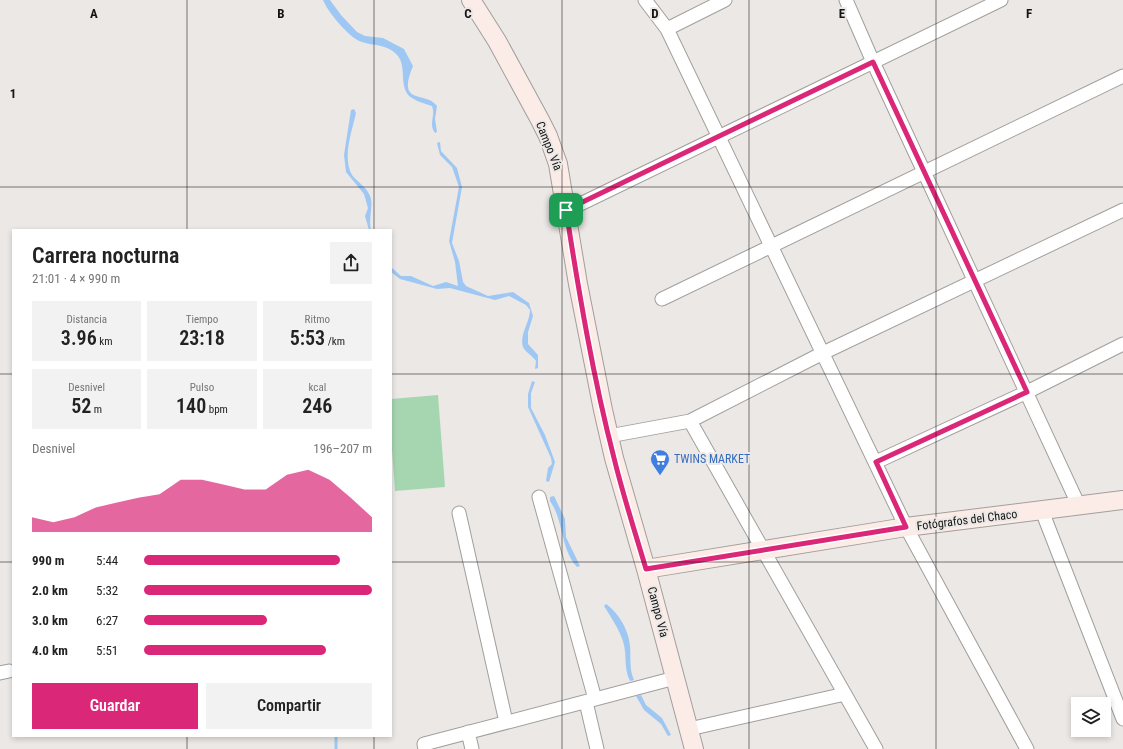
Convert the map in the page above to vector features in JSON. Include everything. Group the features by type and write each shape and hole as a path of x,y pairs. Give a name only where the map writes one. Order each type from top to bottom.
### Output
{"street":[{"name":"Campo Vía","path":"471,0 497,41 548,136 558,164 578,284 608,436 646,569 694,749"},
{"path":"645,0 667,29 906,527 1027,749"},
{"path":"667,29 725,0"},
{"path":"846,0 873,62 1079,506"},
{"path":"566,210 1001,0"},
{"path":"662,299 1123,76"},
{"path":"608,436 690,422 823,354 1123,210"},
{"path":"876,462 1027,392 1123,344"},
{"path":"690,422 876,749"},
{"path":"539,497 590,701 597,749"},
{"name":"Fotógrafos del Chaco","path":"646,569 762,549 906,527 1042,512 1123,500"},
{"path":"1042,512 1123,719"},
{"path":"459,514 506,722"},
{"path":"425,749 424,744 675,678"},
{"path":"689,729 845,694"},
{"path":"468,732 472,749"}],"green space":[{"path":"438,395 445,487 395,491 392,450 392,399"}],"water":[{"path":"323,0 330,0 341,15 357,32 365,36 383,38 404,49 413,66 408,87 410,92 414,95 432,101 437,106 435,119 437,132 435,133 432,126 432,106 417,101 407,94 403,82 403,69 399,57 390,49 383,46 362,42 351,36 334,17"},
{"path":"354,109 356,113 350,136 348,152 349,168 352,175 366,189 370,196 371,229 369,229 365,216 368,208 364,194 346,172 344,155 351,110"},
{"path":"440,142 441,151 457,168 462,187 452,243 459,261 463,282 466,286 488,296 513,292 529,303 533,316 528,332 528,344 538,355 538,368 535,369 536,361 525,351 522,342 523,333 530,315 530,310 526,305 509,296 495,300 450,288 437,289 400,279 392,273 392,268 401,276 411,276 433,286 446,282 458,286 455,262 449,241 459,187 452,167 440,155 437,143"},
{"path":"532,381 535,382 531,393 531,408 545,435 555,462 549,482 546,481 548,468 552,464 551,458 528,407 528,394"},
{"path":"554,496 565,519 566,537 580,566 577,567 572,560 565,543 558,517 550,501 550,497"},
{"path":"606,604 619,617 628,634 632,676 634,680 630,681 628,677 624,645 617,628 604,606"},
{"path":"641,695 646,705 662,718 671,735 668,736 661,724 644,710 636,696"}],"waterway":[{"path":"336,737 336,749"}],"place":[{"name":"TWINS MARKET","path":"660,476"}],"route":[{"path":"873,62 1027,392 876,462 906,527 762,549 646,569 627,505 602,410 578,284 566,210 873,62"}]}
